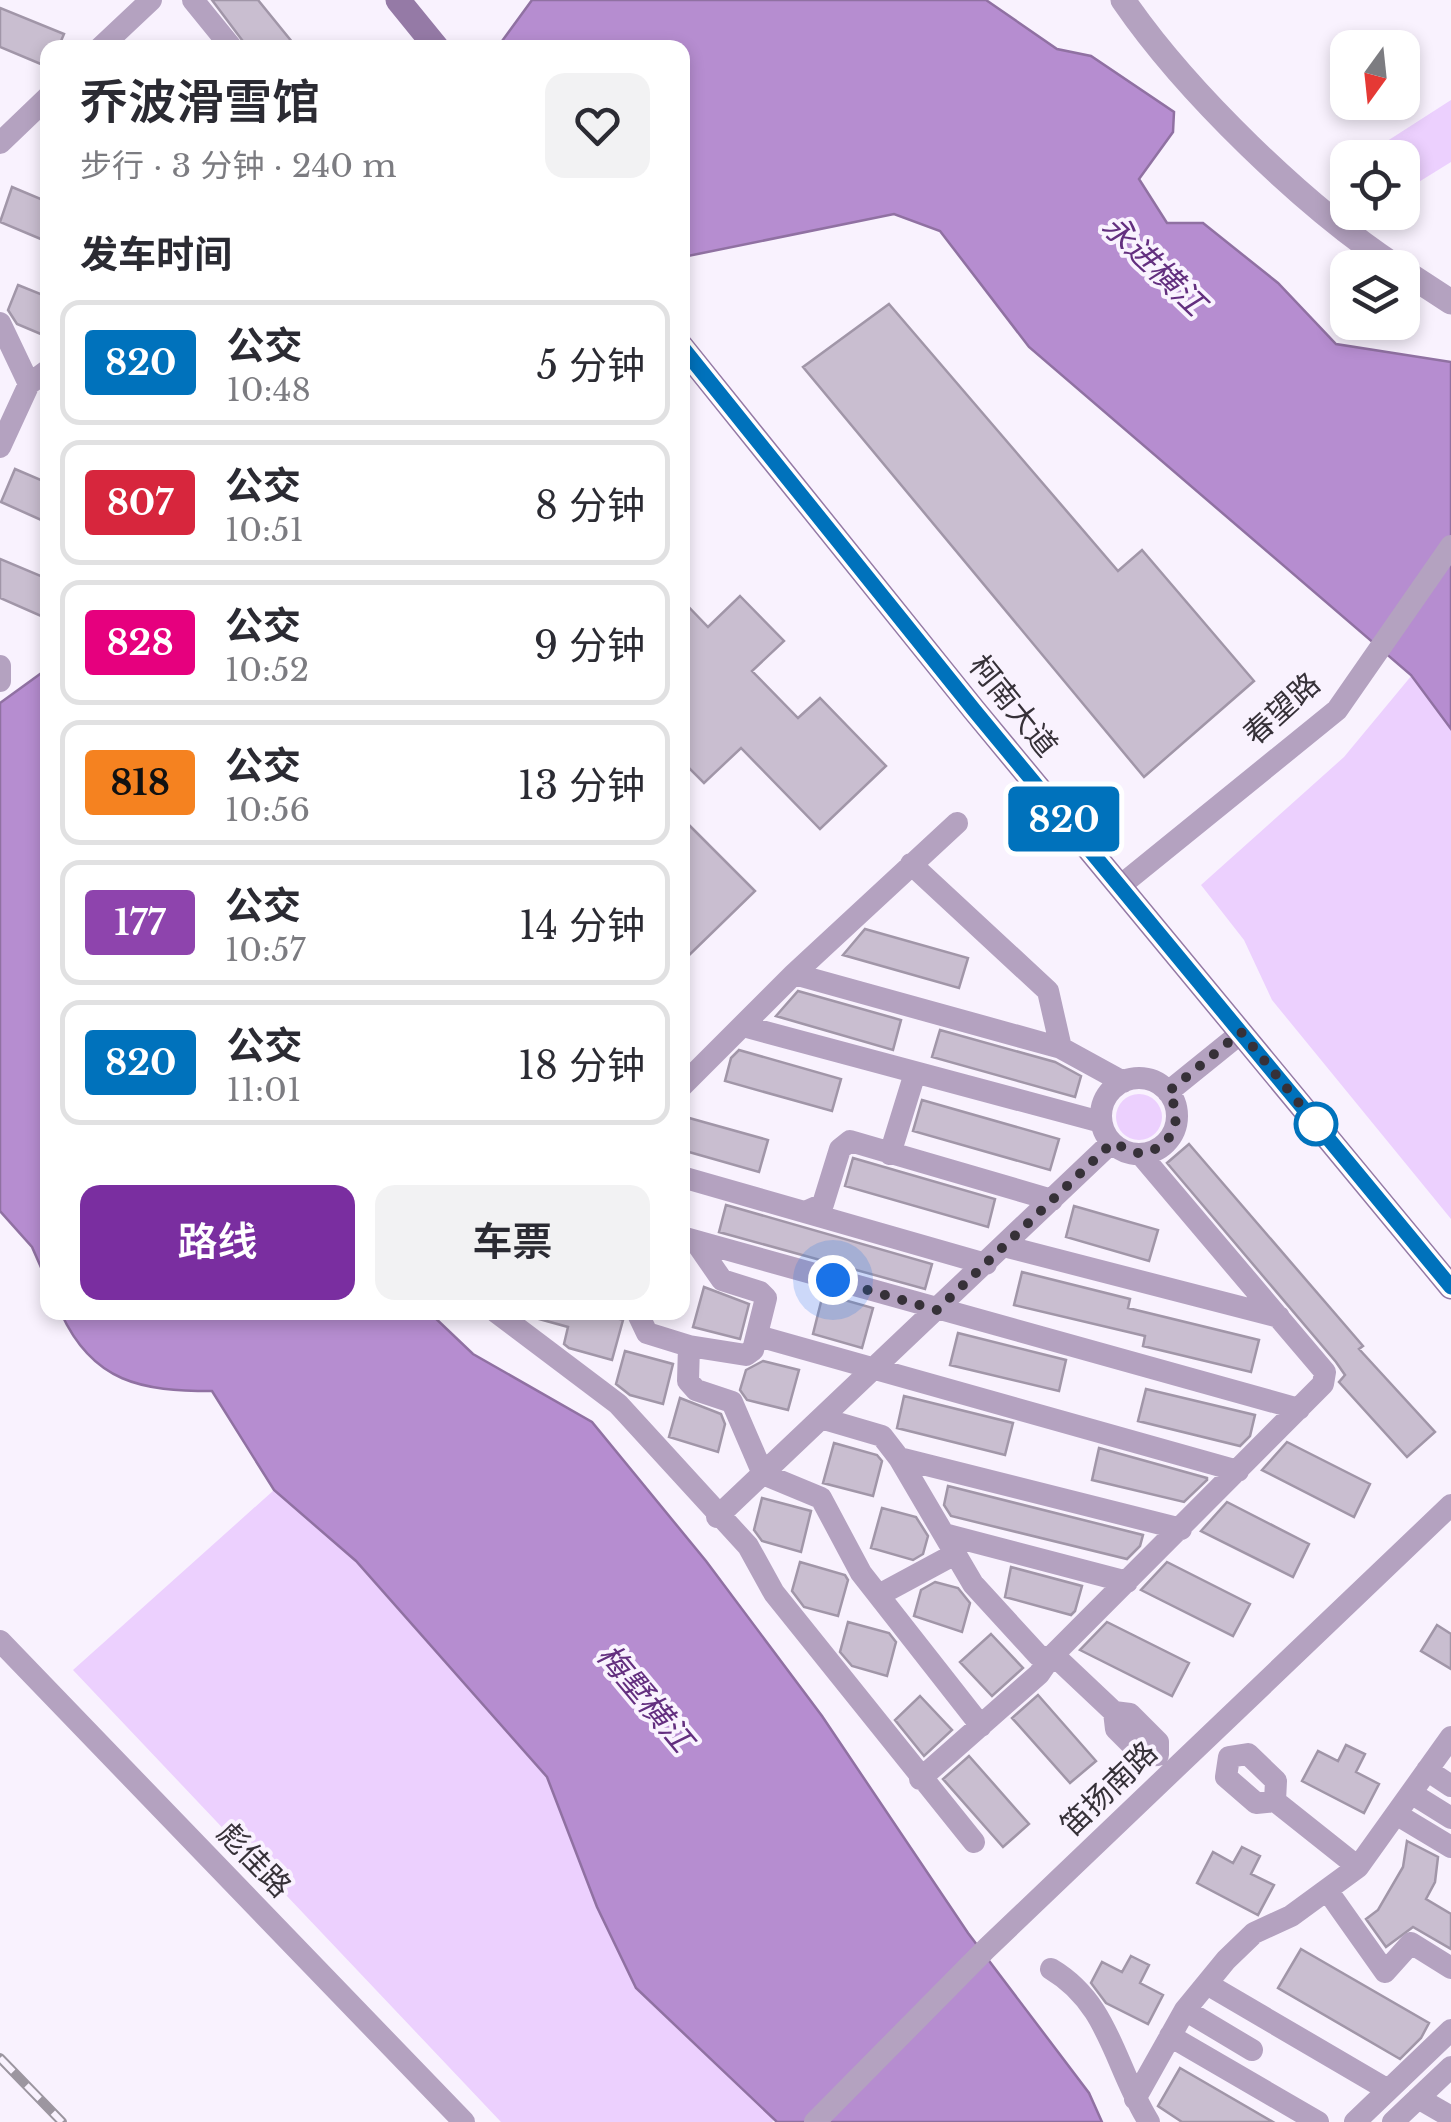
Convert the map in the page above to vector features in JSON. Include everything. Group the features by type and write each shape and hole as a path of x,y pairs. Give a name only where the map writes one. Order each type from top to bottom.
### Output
{"main road":[{"path":"398,0 430,40"},
{"name":"柯南大道","path":"690,356 1451,1287"}],"street":[{"path":"108,40 151,0"},
{"path":"194,0 226,40"},
{"path":"1123,0 1209,103 1288,178 1377,250"},
{"path":"0,143 40,104"},
{"path":"1420,282 1451,302"},
{"path":"0,323 38,377 0,447"},
{"name":"春望路","path":"1120,886 1337,710 1451,546"},
{"path":"0,666 0,682"},
{"path":"690,1078 794,974 957,823"},
{"path":"912,864 1048,991 1061,1048"},
{"path":"794,974 1061,1048 1123,1082"},
{"path":"742,1026 1101,1122"},
{"path":"1168,1092 1241,1032"},
{"path":"890,1154 915,1073"},
{"path":"920,1779 1039,1674 1050,1658 1323,1384 1326,1372 1141,1154 1112,1143 1101,1122 1105,1098 1123,1082 1147,1079 1168,1092 1174,1102 1176,1126 1164,1146 1141,1154"},
{"path":"805,1212 823,1204 840,1149 850,1142 1052,1200"},
{"path":"717,1517 1112,1143"},
{"path":"690,1180 986,1264"},
{"path":"690,1239 1299,1409"},
{"path":"641,1320 647,1333 689,1346 746,1356 758,1336 766,1298 760,1292 722,1280 690,1240"},
{"path":"1004,1246 1279,1317"},
{"path":"507,1320 618,1404 717,1517 748,1546 774,1593 974,1842"},
{"path":"758,1336 1238,1471"},
{"path":"689,1346 688,1381 696,1390 732,1402 763,1474 821,1498 861,1573 981,1726"},
{"path":"824,1418 882,1436 973,1584 1038,1654 1062,1662 1114,1712 1130,1714 1158,1742 1166,1762"},
{"path":"899,1458 1181,1529"},
{"name":"笛扬南路","path":"815,2122 1166,1762 1208,1736 1451,1505"},
{"path":"879,1595 949,1544 1127,1582"},
{"name":"彪佳路","path":"0,1640 464,2122"},
{"path":"1208,1736 1229,1758 1226,1778 1256,1803 1275,1801 1358,1867"},
{"path":"1134,2099 1186,2010 1206,1984 1254,1933 1292,1916 1358,1867 1451,1737"},
{"path":"1427,1770 1451,1786"},
{"path":"1411,1793 1451,1818"},
{"path":"1396,1814 1451,1847"},
{"path":"1327,1890 1385,1972 1411,1944 1451,1968"},
{"path":"1051,1968 1076,1983 1096,2007 1134,2099 1149,2122"},
{"path":"1206,1984 1388,2090"},
{"path":"1186,2010 1252,2050"},
{"path":"1355,2122 1451,2030"},
{"path":"1170,2036 1318,2122"},
{"path":"1394,2122 1451,2067"},
{"path":"1418,2098 1442,2116"}],"shaded area":[{"path":"1451,100 1451,162 1420,181 1420,140 1389,140"},
{"path":"1412,675 1451,729 1451,1219 1272,1000 1244,940 1201,885 1344,757"},
{"path":"1139,1094 1155,1101 1162,1117 1155,1133 1139,1140 1123,1133 1116,1117 1123,1101"},
{"path":"274,1490 356,1561 547,1777 597,1907 636,1988 775,2119 772,2122 501,2122 73,1670"}],"water":[{"name":"永进横江","path":"532,0 986,0 1057,49 1091,56 1174,112 1173,132 1139,179 1167,223 1203,223 1278,283 1336,344 1451,362 1451,729 1411,675 1029,347 940,231 894,214 690,256 690,40 503,40"},
{"path":"40,674 40,1265 32,1247 0,1211 0,703"},
{"name":"梅墅横江","path":"65,1320 437,1320 473,1354 592,1422 706,1561 822,1716 968,1933 1089,2093 1102,2122 777,2122 636,1988 597,1907 547,1777 356,1561 274,1490 212,1391 163,1389 122,1378 88,1355"}],"building":[{"path":"212,0 258,0 290,40 242,40"},
{"path":"0,8 64,34 61,40 40,40 40,64 0,47"},
{"path":"12,187 40,199 40,239 0,222"},
{"path":"18,285 40,294 40,334 17,324 8,310"},
{"path":"889,304 1118,571 1142,550 1254,681 1144,777 803,367"},
{"path":"15,469 40,480 40,519 1,502"},
{"path":"0,559 40,576 40,616 0,598"},
{"path":"740,596 784,641 752,671 798,718 820,698 886,766 820,829 741,748 704,783 690,769 690,608 708,627"},
{"path":"690,826 755,891 690,954"},
{"path":"865,929 968,958 959,988 843,955"},
{"path":"798,991 901,1020 893,1050 776,1016"},
{"path":"940,1030 1055,1062 1081,1076 1075,1097 932,1057"},
{"path":"739,1050 841,1079 832,1111 725,1081 731,1058"},
{"path":"922,1100 1059,1139 1050,1170 913,1131"},
{"path":"690,1118 768,1140 759,1172 690,1152"},
{"path":"1189,1144 1363,1346 1359,1349 1435,1432 1407,1457 1339,1382 1345,1375 1336,1362 1167,1163"},
{"path":"853,1158 995,1199 988,1227 845,1186"},
{"path":"726,1205 932,1264 925,1289 719,1232"},
{"path":"1074,1206 1158,1230 1149,1261 1066,1237"},
{"path":"1022,1272 1130,1299 1128,1308 1259,1340 1251,1372 1143,1346 1145,1336 1014,1305"},
{"path":"704,1287 749,1304 740,1339 693,1327"},
{"path":"823,1294 873,1308 862,1348 813,1334"},
{"path":"543,1320 623,1320 612,1360 569,1348 564,1344 568,1327"},
{"path":"958,1333 1066,1360 1059,1391 950,1365"},
{"path":"625,1351 673,1364 663,1404 630,1395 616,1384"},
{"path":"763,1361 799,1370 788,1410 747,1400 740,1390 746,1370"},
{"path":"1146,1389 1255,1415 1250,1436 1240,1446 1138,1421"},
{"path":"904,1396 1013,1423 1005,1455 897,1428"},
{"path":"680,1398 721,1414 725,1424 718,1452 669,1437"},
{"path":"1287,1442 1370,1484 1354,1517 1262,1470"},
{"path":"834,1443 877,1455 882,1461 873,1496 823,1483"},
{"path":"1099,1448 1207,1480 1184,1502 1092,1480"},
{"path":"948,1486 1143,1535 1140,1546 1127,1559 951,1516 944,1505"},
{"path":"762,1498 811,1511 801,1552 762,1541 754,1530"},
{"path":"1227,1502 1309,1544 1293,1577 1201,1531"},
{"path":"882,1508 916,1517 928,1536 923,1554 913,1560 871,1548"},
{"path":"800,1562 845,1575 848,1580 838,1616 804,1607 792,1591"},
{"path":"1167,1562 1250,1604 1233,1636 1141,1590"},
{"path":"1011,1567 1082,1586 1075,1611 1071,1615 1005,1597"},
{"path":"935,1582 958,1588 970,1603 962,1632 914,1616 921,1590"},
{"path":"848,1622 889,1633 896,1642 887,1676 852,1666 840,1652"},
{"path":"1107,1622 1189,1663 1172,1696 1080,1650"},
{"path":"1437,1625 1451,1634 1451,1669 1421,1651"},
{"path":"991,1634 1023,1668 992,1696 960,1662"},
{"path":"1038,1695 1096,1761 1070,1783 1012,1718"},
{"path":"920,1696 952,1730 924,1756 895,1720"},
{"path":"1346,1745 1365,1754 1356,1772 1379,1784 1364,1813 1302,1781 1318,1751 1338,1761"},
{"path":"969,1756 1029,1824 1003,1847 943,1779"},
{"path":"1407,1841 1438,1857 1435,1882 1426,1899 1451,1914 1451,1949 1413,1927 1386,1947 1366,1919 1378,1910 1403,1867"},
{"path":"1242,1847 1260,1856 1251,1874 1274,1885 1258,1915 1197,1883 1213,1852 1233,1863"},
{"path":"1301,1949 1429,2023 1421,2038 1400,2059 1278,1988"},
{"path":"1131,1956 1149,1965 1140,1983 1163,1995 1148,2024 1106,2003 1091,1983 1102,1962 1122,1972"},
{"path":"1180,2068 1273,2122 1182,2122 1158,2106"}],"railway":[{"path":"0,2058 62,2122"}],"bus line":[{"name":"820","path":"690,357 974,710 1451,1287"}],"route":[{"path":"833,1280 937,1310 1112,1143 1130,1154 1153,1152 1164,1146 1176,1126 1177,1114 1168,1092 1241,1032 1316,1124"}]}
